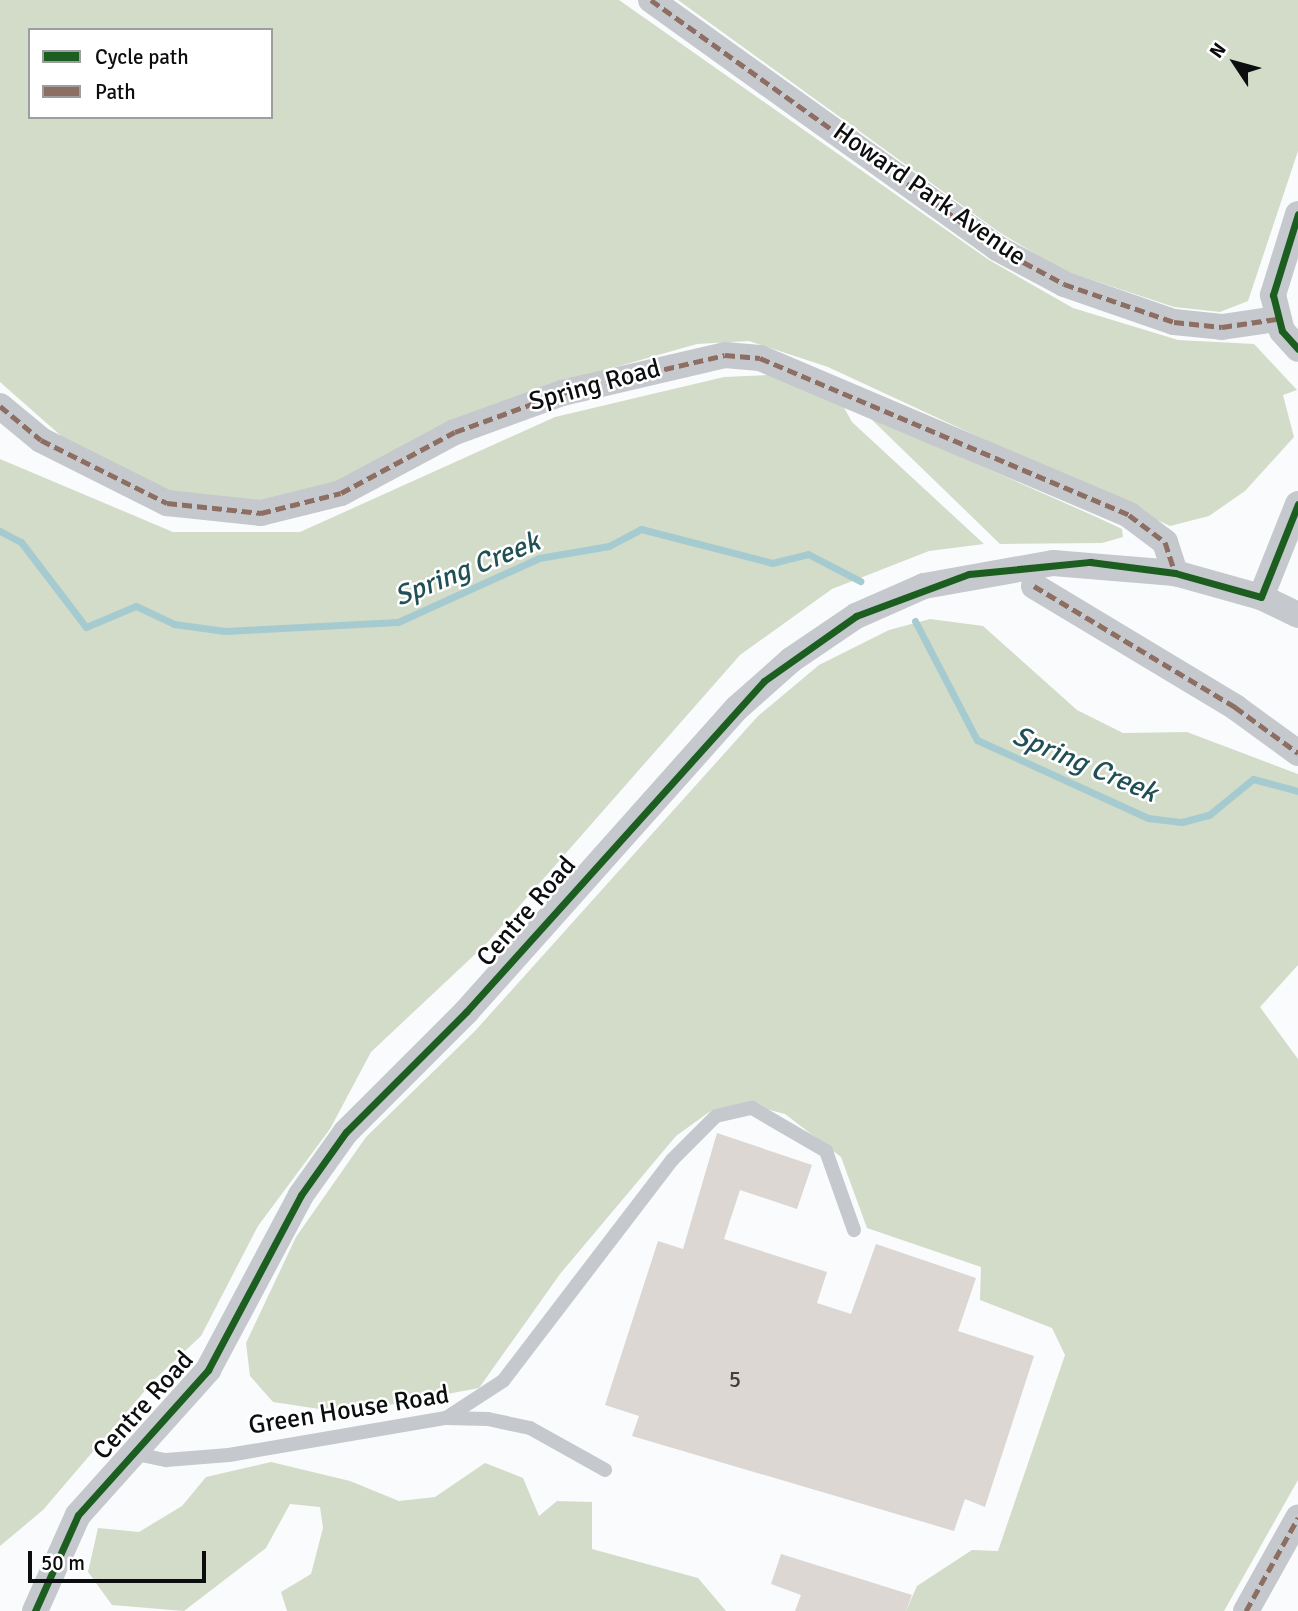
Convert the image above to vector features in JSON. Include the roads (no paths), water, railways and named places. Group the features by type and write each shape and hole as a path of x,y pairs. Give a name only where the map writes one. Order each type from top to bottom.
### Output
{"street":[{"name":"Howard Park Avenue","path":"651,0 997,248 1064,284 1174,322 1222,327 1276,319"},
{"path":"1298,214 1274,284 1276,319 1298,349"},
{"name":"Spring Road","path":"0,406 41,440 167,503 261,513 341,493 454,432 562,393 724,355 760,358 1129,514 1165,542 1175,573"},
{"path":"1298,504 1261,597 1298,614"},
{"name":"Centre Road","path":"35,1611 78,1516 208,1370 301,1195 346,1132 466,1012 764,681 856,616 924,586 1053,563 1175,573 1261,597"},
{"path":"1034,586 1235,707 1298,753"},
{"path":"1246,1611 1298,1518"}],"lane":[{"path":"446,1418 503,1381 672,1160 716,1116 752,1108 826,1151 853,1230"},
{"name":"Green House Road","path":"132,1453 166,1460 229,1455 446,1418 530,1428 605,1470"}],"waterway":[{"name":"Spring Creek","path":"0,531 21,542 86,627 136,606 174,624 225,631 398,622 539,558 609,546 641,529 772,563 808,554 860,581"},
{"name":"Spring Creek","path":"915,621 977,740 1148,818 1182,822 1209,815 1253,779 1298,791"}]}
